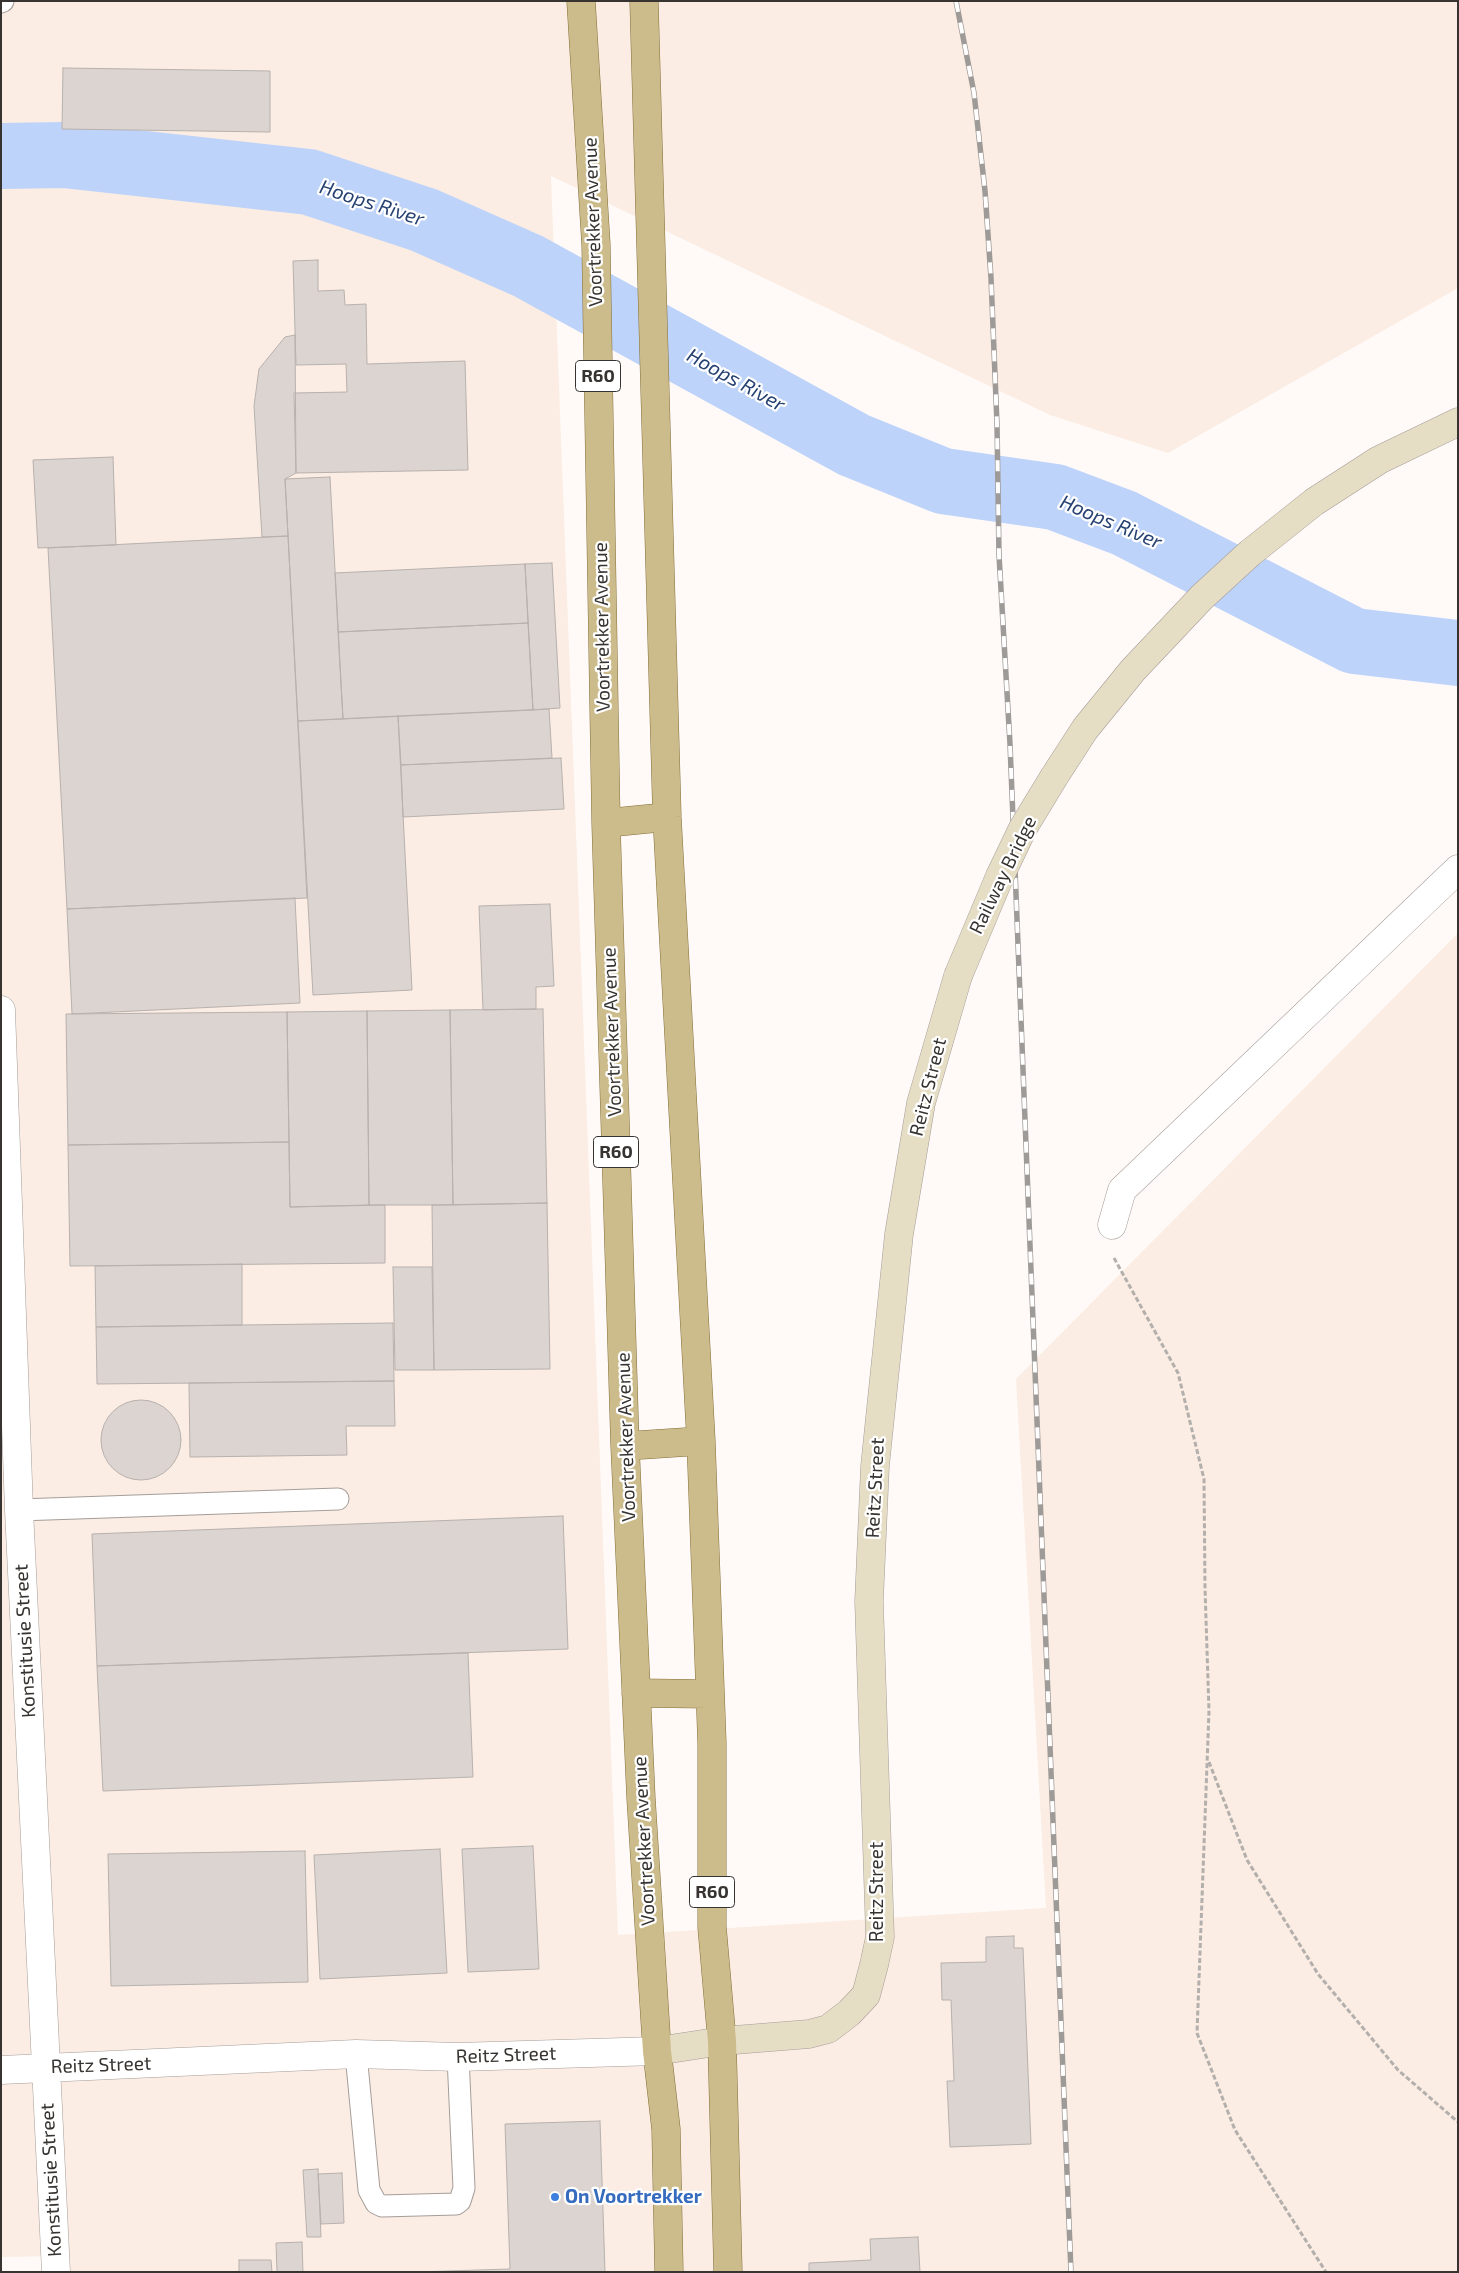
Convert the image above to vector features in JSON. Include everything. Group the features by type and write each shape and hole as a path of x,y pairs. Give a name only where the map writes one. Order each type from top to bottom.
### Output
{"main road":[{"name":"Voortrekker Avenue","path":"581,1 596,245 606,823 625,1446 636,1693 657,2051 666,2129 669,2272"},
{"name":"R60","path":"644,1 667,817 701,1441 710,1694 712,1927 722,2041 728,2272"},
{"path":"606,823 667,817"},
{"path":"625,1446 701,1441"},
{"path":"636,1693 710,1694"}],"street":[{"name":"Railway Bridge","path":"958,976 1000,876 1024,828 1085,729 1133,670 1202,597 1250,552 1314,502 1379,460 1458,422"},
{"path":"1112,1225 1122,1190 1458,868"},
{"name":"Reitz Street","path":"1,2070 356,2054 458,2057 657,2051 722,2041 809,2034 828,2030 849,2013 866,1995 880,1937 870,1601 874,1466 899,1234 921,1103 958,976"},
{"name":"Konstitusie Street","path":"1,1010 19,1510 56,2272"}],"lane":[{"path":"19,1510 338,1499"},
{"path":"356,2054 369,2190 376,2203 382,2206 456,2204 460,2201 464,2188 458,2057"}],"path":[{"path":"1112,1225 1112,1253 1178,1373 1204,1480 1204,1588 1209,1711 1198,2033 1235,2130 1326,2272"},
{"path":"1208,1759 1247,1860 1318,1974 1398,2070 1458,2122"}],"shaded area":[{"path":"1,1 1458,1 1458,288 1168,453 1050,415 551,176 618,1935 1046,1908 1016,1379 1458,933 1458,2272 61,2272 60,2256 1,2257"}],"building":[{"path":"63,68 270,71 270,132 62,129"},
{"path":"318,260 318,291 344,290 345,305 366,304 367,364 465,361 468,470 296,473 294,393 347,392 346,364 296,365 293,261"},
{"path":"295,335 296,473 285,479 288,536 262,537 254,406 259,369 285,337"},
{"path":"113,457 116,545 38,548 33,460"},
{"path":"330,477 343,719 298,721 285,479"},
{"path":"288,536 307,898 67,909 48,548"},
{"path":"552,563 560,708 533,710 525,564"},
{"path":"525,564 528,623 338,632 335,573"},
{"path":"528,623 533,710 343,719 338,632"},
{"path":"549,709 552,758 401,765 398,716"},
{"path":"398,716 412,990 313,995 298,721"},
{"path":"561,758 564,809 403,817 401,765"},
{"path":"295,898 300,1003 72,1014 67,909"},
{"path":"550,904 554,986 536,987 536,1009 483,1010 479,906"},
{"path":"543,1009 547,1203 453,1205 450,1010"},
{"path":"450,1010 453,1205 369,1205 367,1011"},
{"path":"367,1011 369,1205 290,1207 287,1012"},
{"path":"287,1012 289,1142 68,1145 66,1014"},
{"path":"289,1142 290,1207 385,1205 385,1263 70,1266 68,1145"},
{"path":"547,1203 550,1369 434,1370 432,1205"},
{"path":"242,1264 242,1325 96,1327 95,1266"},
{"path":"393,1267 432,1267 434,1370 395,1370"},
{"path":"393,1323 394,1381 97,1384 96,1327"},
{"path":"394,1381 395,1426 346,1426 347,1455 190,1457 189,1383"},
{"path":"141,1400 156,1403 169,1412 178,1425 181,1440 178,1455 169,1468 156,1477 141,1480 126,1477 113,1468 104,1455 101,1440 104,1425 113,1412 126,1403"},
{"path":"563,1516 568,1649 97,1666 92,1534"},
{"path":"468,1653 473,1777 103,1791 97,1666"},
{"path":"533,1846 539,1969 468,1972 462,1849"},
{"path":"440,1849 447,1973 320,1979 314,1855"},
{"path":"305,1851 308,1982 111,1986 108,1854"},
{"path":"1014,1936 1014,1948 1023,1948 1031,2144 950,2147 947,2081 954,2081 951,2000 942,2000 941,1963 986,1962 986,1937"},
{"name":"On Voortrekker","path":"600,2121 605,2272 416,2272 510,2269 505,2124"},
{"path":"318,2169 321,2237 307,2237 303,2170"},
{"path":"342,2173 344,2223 321,2224 318,2174"},
{"path":"918,2237 920,2272 809,2272 809,2263 871,2260 870,2239"},
{"path":"302,2242 303,2272 277,2272 276,2243"},
{"path":"239,2260 271,2260 272,2272 239,2272"}],"waterway":[{"name":"Hoops River","path":"1,156 64,155 309,182 424,220 528,266 854,445 943,481 1055,497 1124,523 1354,641 1458,653"}],"railway":[{"path":"956,1 974,93 985,191 991,278 997,424 999,555 1010,744 1071,2272"}],"place":[{"name":"On Voortrekker","path":"555,2197"}]}
